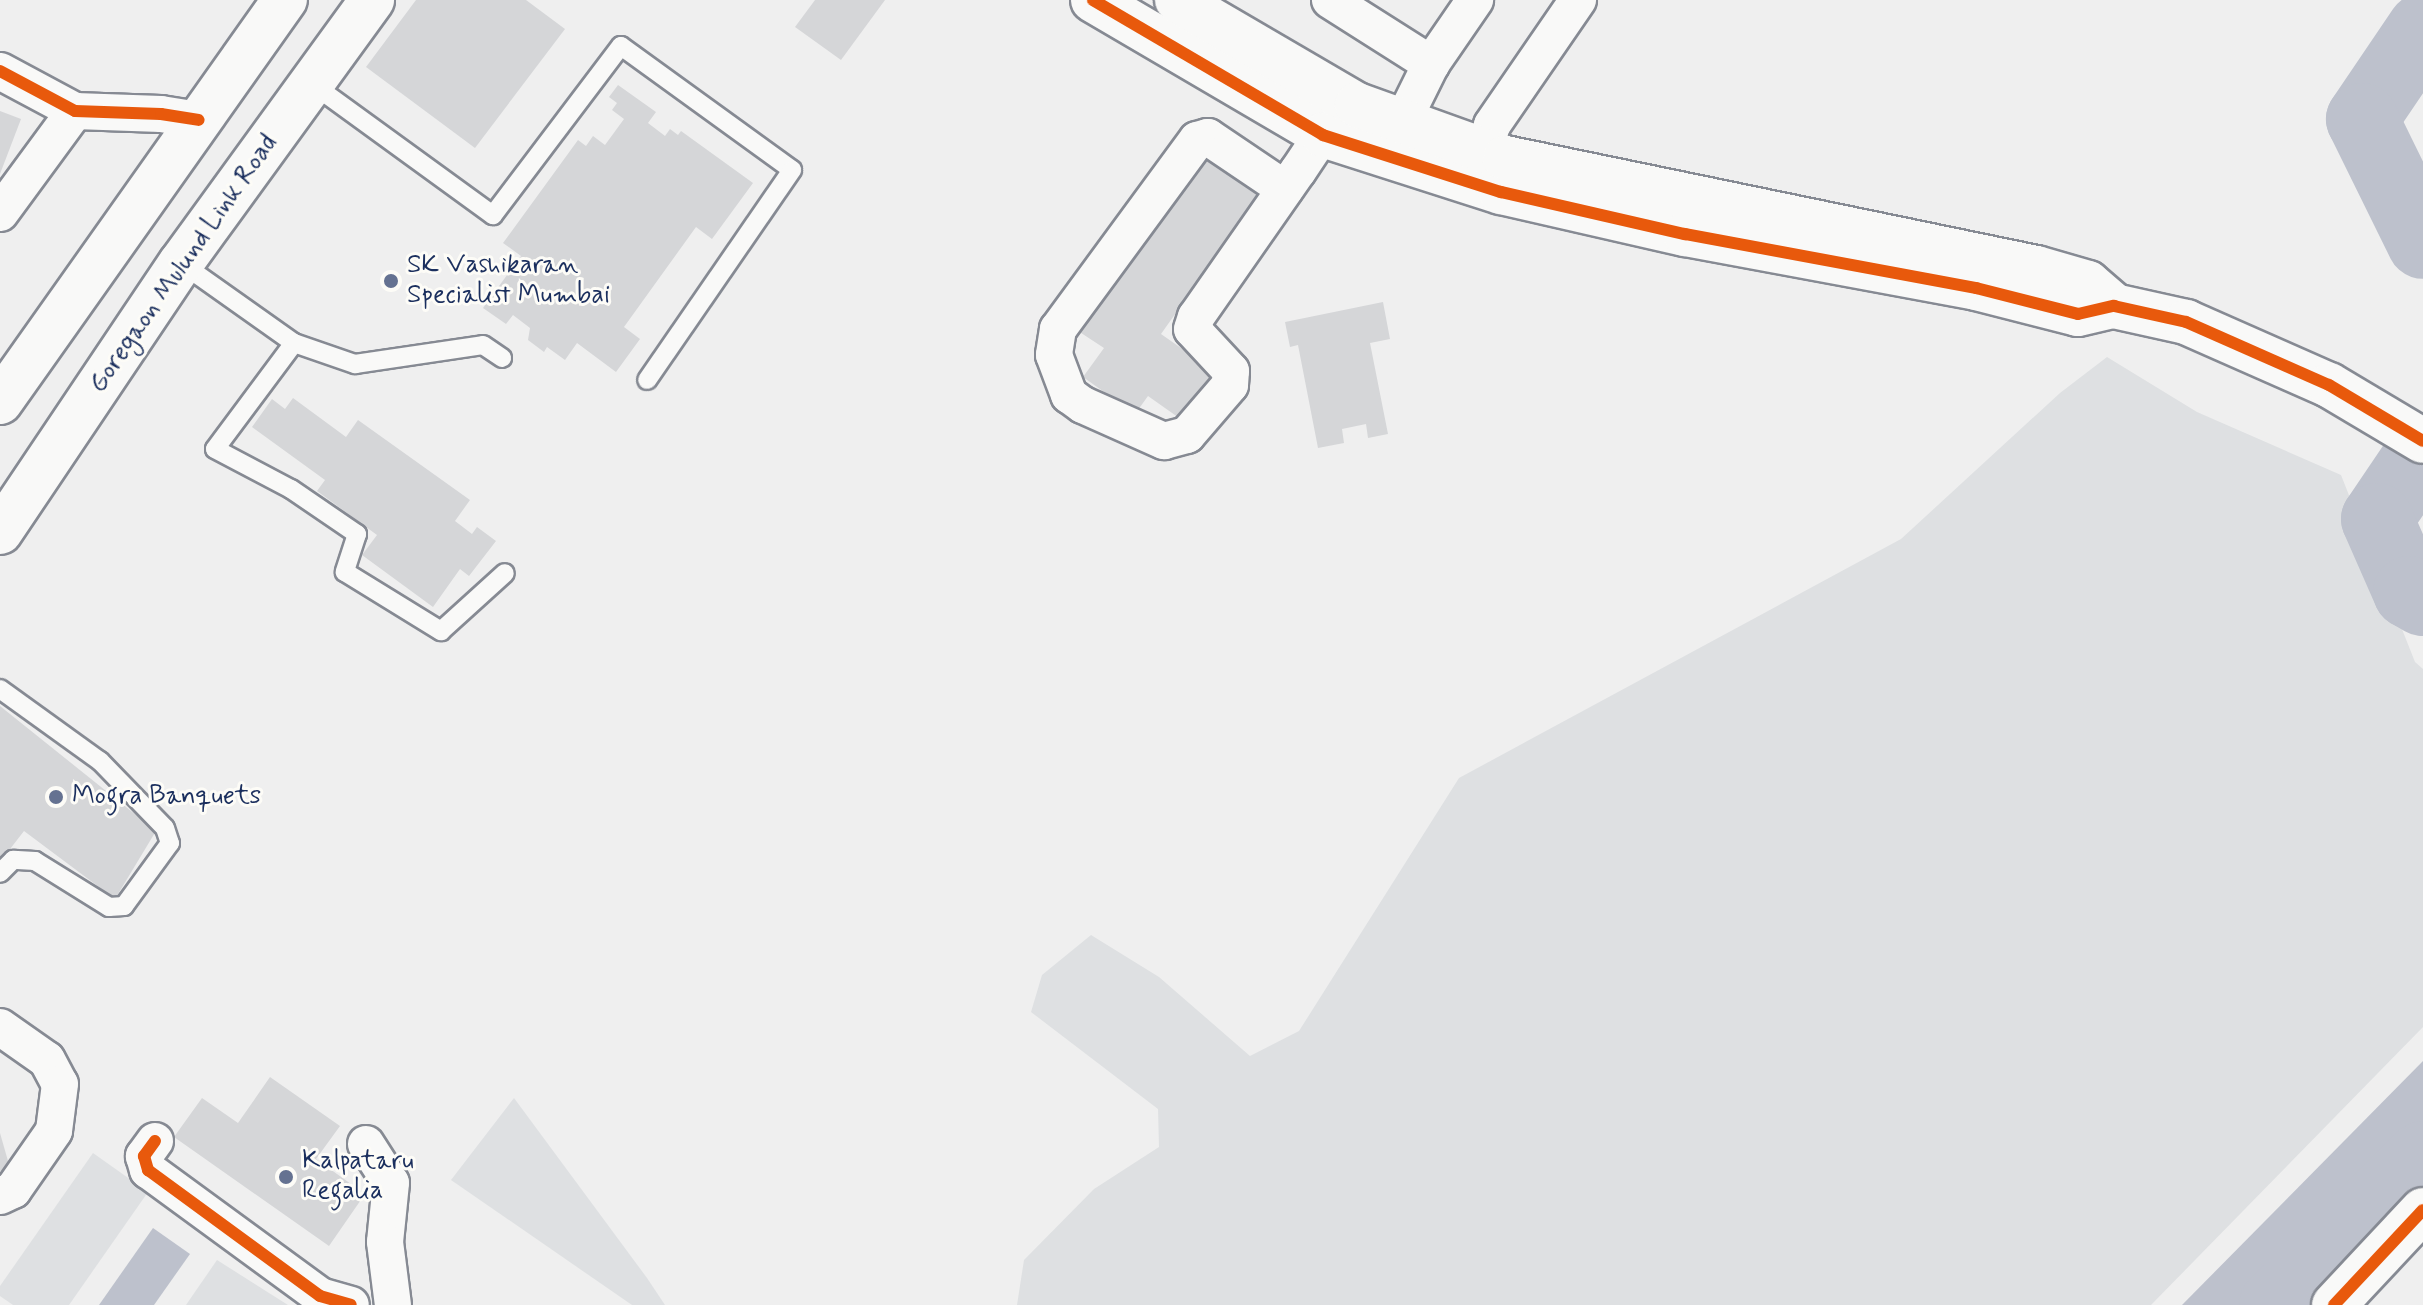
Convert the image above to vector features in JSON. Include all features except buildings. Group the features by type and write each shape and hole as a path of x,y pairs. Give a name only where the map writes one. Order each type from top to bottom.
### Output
{"street":[{"path":"0,402 285,0"},
{"name":"Goregaon Mulund Link Road","path":"0,532 181,263 372,0"},
{"path":"1177,0 1346,99 1394,137 1501,192 1655,227 2007,279"},
{"path":"1330,0 1431,64"},
{"path":"1394,137 1431,64 1475,0"},
{"path":"1484,150 1492,125 1578,0"},
{"path":"1098,1 1323,135 1394,137 1484,150 1505,158 2007,279 2078,314 2114,306 2186,322 2329,385 2411,433"},
{"path":"0,71 75,111 161,114 199,120"},
{"path":"1285,189 1208,137 1197,140 1058,329 1054,355 1069,395 1083,405 1164,441 1187,435 1230,385 1231,371 1192,329 1196,317 1323,135 1346,99"},
{"path":"0,213 75,111"},
{"path":"0,1027 47,1060 60,1084 54,1131 13,1190 0,1196"},
{"path":"155,1141 144,1156 148,1170 320,1296 351,1305"},
{"path":"366,1144 391,1183 385,1242 393,1305"},
{"path":"2334,1305 2423,1210"}],"lane":[{"path":"311,83 493,215 621,46 792,170 647,380"},
{"path":"181,263 294,343 355,364 483,345 502,358"},
{"path":"294,343 215,449 291,489 357,534 345,572 441,631 505,573"},
{"path":"0,689 100,761 165,828 170,843 124,906 109,907 35,861 13,860 0,873"}],"shaded area":[{"path":"2107,357 2197,412 2341,475 2415,662 2423,669 2423,1027 2151,1305 1017,1305 1024,1260 1094,1189 1159,1147 1158,1109 1031,1012 1042,975 1091,935 1159,977 1250,1056 1299,1031 1459,778 1901,539 2060,393"},
{"path":"2423,1061 2423,1154 2280,1305 2182,1305"},
{"path":"514,1098 665,1305 632,1305 451,1180"},
{"path":"93,1153 148,1192 69,1305 13,1305 0,1296 0,1286"},
{"path":"153,1228 190,1254 154,1305 99,1305"},
{"path":"217,1260 288,1305 186,1305"}],"waterway":[{"path":"2423,29 2362,119 2423,243"},
{"path":"2423,451 2377,519 2409,592 2423,600"},
{"path":"2275,1305 2423,1157"}],"cycle path":[{"path":"1093,0 1323,135 1501,192 1685,234 1976,288 2078,314 2114,306 2186,322 2329,385 2423,441"},
{"path":"0,71 75,111 161,114 199,120"},
{"path":"155,1141 144,1156 148,1170 320,1296 351,1305"},
{"path":"2334,1305 2423,1210"}],"place":[{"name":"SK Vashikaran Specialist Mumbai","path":"391,281"},
{"name":"Mogra Banquets","path":"56,797"},
{"name":"Kalpataru Regalia","path":"286,1177"}]}
